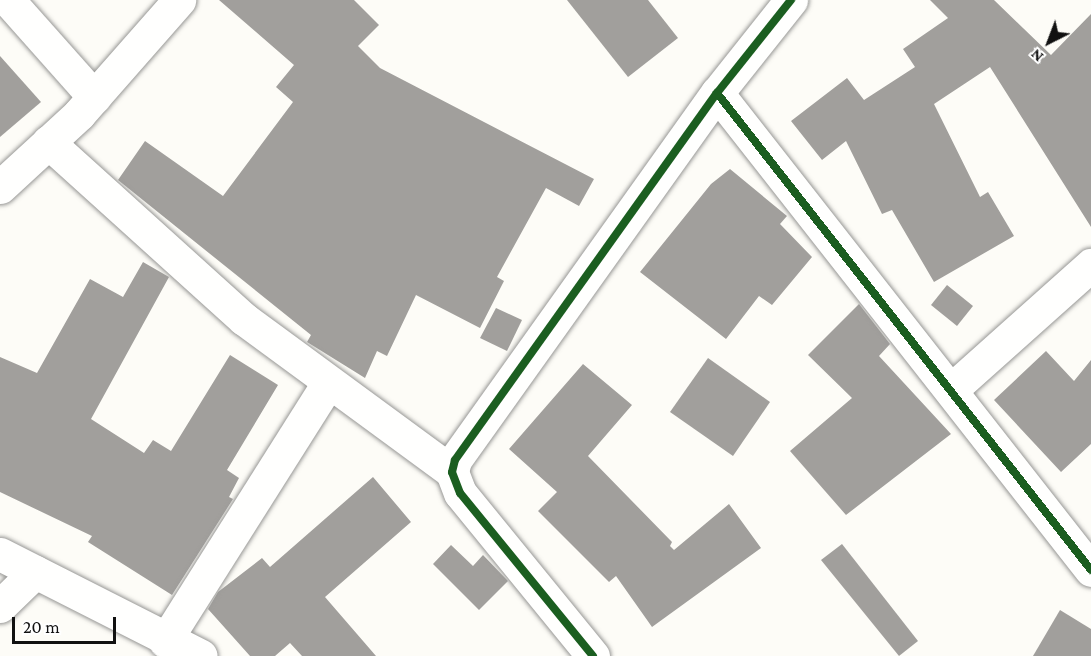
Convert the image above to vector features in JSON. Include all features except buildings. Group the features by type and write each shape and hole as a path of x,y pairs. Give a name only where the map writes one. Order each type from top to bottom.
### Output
{"street":[{"path":"8,0 93,97"},
{"path":"0,187 93,97 179,0"},
{"path":"452,472 462,446 717,93 791,0"},
{"path":"717,93 1091,570"},
{"path":"48,142 244,319 327,385 452,472 460,493 593,656"},
{"path":"951,390 1091,265"},
{"path":"165,640 327,385"},
{"path":"0,554 165,640 201,656"},
{"path":"0,606 35,572"}],"cycle path":[{"path":"593,656 460,493 452,472 455,460 717,93 791,0"},
{"path":"717,93 1091,570"}]}
